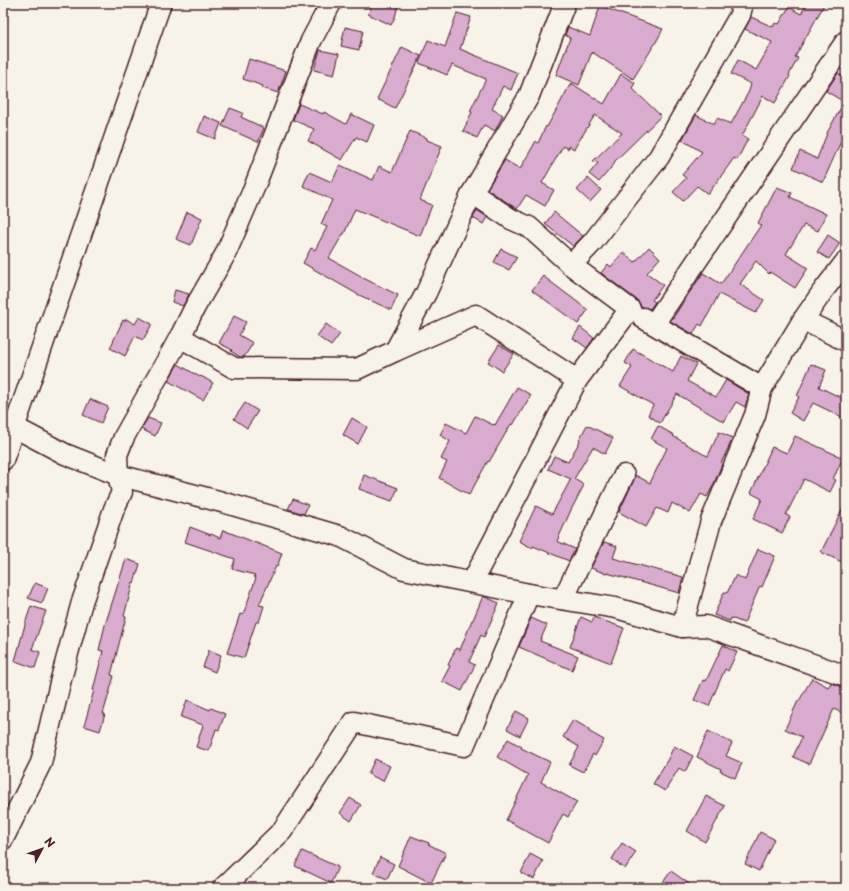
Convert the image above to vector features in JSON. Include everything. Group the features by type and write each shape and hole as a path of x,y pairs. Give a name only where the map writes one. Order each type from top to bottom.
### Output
{"street":[{"path":"3,460 161,3"},
{"path":"3,839 41,763 61,679 82,602 114,509 122,492 118,475 117,456 124,437 225,255 254,188 311,41 331,3"},
{"path":"395,351 426,293 472,193 529,96 565,3"},
{"path":"571,265 592,242 659,157 740,15 743,3"},
{"path":"654,324 846,41"},
{"path":"472,193 511,219 529,227 571,265 630,309 762,388"},
{"path":"682,627 711,521 755,415 762,388 803,320 846,261"},
{"path":"472,582 577,380 630,309"},
{"path":"180,337 234,368 357,369 476,315 577,380"},
{"path":"803,320 846,341"},
{"path":"14,427 65,454 118,475 222,502 340,536 404,569 529,594 616,608 682,627 706,626 846,676"},
{"path":"563,599 624,475"},
{"path":"223,888 282,831 354,722 464,746 529,594"}],"building":[{"path":"373,3 390,3 398,6 391,25 368,14"},
{"path":"807,3 825,3 795,57 798,58 775,103 763,96 742,136 748,139 737,160 734,158 708,194 697,186 683,201 673,192 686,178 682,175 702,152 682,140 696,115 714,124 717,118 731,124 749,91 751,84 731,74 738,60 756,70 772,42 745,29 751,17 773,27 775,23 779,24 789,7 801,14"},
{"path":"600,6 663,29 633,79 592,52 579,85 556,75 570,38 565,35 568,27 590,36"},
{"path":"457,13 471,17 460,49 518,73 511,90 503,86 492,109 503,115 495,131 484,125 477,138 463,131 472,112 470,111 486,79 452,65 447,75 419,63 428,40 445,47"},
{"path":"345,27 363,31 359,50 341,46"},
{"path":"402,47 421,56 395,108 377,99"},
{"path":"320,50 339,54 334,75 314,70"},
{"path":"249,59 286,71 278,93 262,88 263,86 243,79"},
{"path":"838,73 846,78 846,141 842,139 823,182 793,168 800,151 817,159 828,131 844,102 826,91"},
{"path":"621,74 635,83 632,88 661,116 614,162 615,163 599,182 589,174 598,163 593,161 622,133 595,115 574,149 569,146 568,149 563,146 542,183 554,190 545,206 526,195 517,209 487,189 505,160 520,169 536,141 538,143 571,83 604,104"},
{"path":"299,104 323,114 324,112 346,124 351,114 374,125 367,142 356,137 342,160 308,141 314,129 293,120"},
{"path":"230,108 243,113 241,117 264,128 258,142 222,126"},
{"path":"204,116 221,123 215,139 198,132"},
{"path":"410,131 442,146 420,200 432,205 420,236 355,209 344,234 329,258 361,277 398,295 391,310 357,294 303,263 311,248 315,250 327,227 321,224 332,200 303,186 309,172 332,182 340,165 373,180 379,166 392,172"},
{"path":"588,178 601,190 590,202 577,190"},
{"path":"777,187 792,193 790,197 826,214 818,231 804,225 786,254 808,268 795,288 770,272 769,274 756,261 740,284 764,300 756,313 719,294 702,326 699,324 693,334 670,321 703,273 721,284 761,225 758,223"},
{"path":"477,210 487,217 483,224 473,218"},
{"path":"187,212 202,218 191,245 176,239"},
{"path":"554,212 583,236 573,246 545,224"},
{"path":"828,235 840,243 829,259 817,252"},
{"path":"649,247 660,258 647,273 663,285 652,300 655,302 650,309 641,307 637,300 601,273 608,264 611,267 623,252 635,262"},
{"path":"501,249 517,257 509,270 494,262"},
{"path":"543,276 588,310 578,324 532,290"},
{"path":"175,290 189,294 183,306 172,302"},
{"path":"234,316 246,322 239,335 253,343 244,357 240,357 231,351 232,350 219,343"},
{"path":"139,317 152,324 143,340 135,336 125,356 110,348 123,320 125,321 126,319 135,324"},
{"path":"326,324 340,334 331,346 317,336"},
{"path":"580,327 594,338 587,348 573,338"},
{"path":"499,345 514,354 502,371 488,362"},
{"path":"633,349 673,372 681,356 696,364 687,381 716,397 726,380 749,394 745,407 736,402 724,422 677,394 660,423 648,415 653,405 620,386 632,367 625,363"},
{"path":"178,364 213,383 203,400 168,381"},
{"path":"811,364 826,370 819,387 846,400 846,419 813,403 803,421 790,413 799,397 797,396"},
{"path":"517,387 531,395 513,425 511,424 489,462 488,461 469,495 439,478 447,462 441,459 450,441 440,435 446,423 466,433 475,416 495,425"},
{"path":"90,399 108,407 101,423 83,415"},
{"path":"245,403 258,411 247,428 234,419"},
{"path":"148,418 161,423 155,436 141,429"},
{"path":"352,418 367,427 358,444 343,435"},
{"path":"587,425 613,438 605,454 593,447 574,479 584,485 557,541 575,549 569,561 533,546 532,548 519,541 536,506 552,514 571,479 548,469 554,456 568,462"},
{"path":"658,426 708,456 719,432 733,438 707,497 701,494 690,513 672,503 668,513 657,508 646,527 619,512 635,475 650,483 667,448 651,439"},
{"path":"795,436 843,458 833,479 836,480 830,492 804,479 786,515 790,517 782,533 753,519 762,499 751,493 772,447 787,453"},
{"path":"364,475 398,488 392,501 359,489"},
{"path":"293,499 308,505 304,514 288,509"},
{"path":"846,502 846,564 821,552"},
{"path":"190,527 220,538 223,530 282,553 259,605 264,606 259,622 256,622 244,658 227,653 240,614 243,615 256,578 254,577 255,575 232,569 235,559 185,542"},
{"path":"604,542 617,546 613,558 683,577 679,593 607,574 591,568"},
{"path":"758,549 775,556 762,587 760,586 744,623 731,618 730,621 714,615 724,592 727,593 736,575 745,580"},
{"path":"126,559 140,564 134,583 133,582 124,616 126,617 111,675 114,676 103,714 105,714 100,731 84,726 103,651 99,650 105,625"},
{"path":"35,583 48,588 42,603 28,598"},
{"path":"483,596 499,603 484,637 481,635 469,662 475,665 462,691 442,681 450,666 448,665 456,648 460,650"},
{"path":"31,606 46,611 32,649 40,652 35,668 15,661"},
{"path":"581,617 592,622 594,617 624,628 611,663 570,647"},
{"path":"531,618 547,625 540,641 578,656 572,670 519,647"},
{"path":"723,645 737,652 728,671 725,669 709,706 694,700 703,680 706,681"},
{"path":"209,650 221,655 215,672 203,667"},
{"path":"812,678 828,687 831,683 846,688 846,715 834,709 809,764 793,757 802,737 785,729 798,701"},
{"path":"187,700 210,710 211,708 225,714 219,730 216,729 209,751 196,747 203,725 181,717"},
{"path":"516,711 529,718 520,736 507,729"},
{"path":"573,720 604,740 595,756 593,754 583,772 569,765 579,747 563,737"},
{"path":"708,731 732,743 726,756 742,763 735,778 697,757"},
{"path":"508,739 522,747 521,748 550,762 541,782 577,802 568,817 563,814 548,843 506,820 528,775 497,757"},
{"path":"674,746 693,756 685,772 679,768 665,791 653,784"},
{"path":"375,759 390,766 383,781 368,774"},
{"path":"706,796 725,806 705,842 687,831"},
{"path":"350,798 361,805 351,821 340,813"},
{"path":"760,832 774,839 759,871 745,864"},
{"path":"411,836 429,843 428,844 446,853 431,883 398,866"},
{"path":"622,843 636,852 625,869 612,859"},
{"path":"302,851 338,867 331,883 295,866"},
{"path":"530,854 543,861 534,879 521,873"},
{"path":"380,857 394,864 387,879 373,873"},
{"path":"671,871 695,888 659,888"}]}
